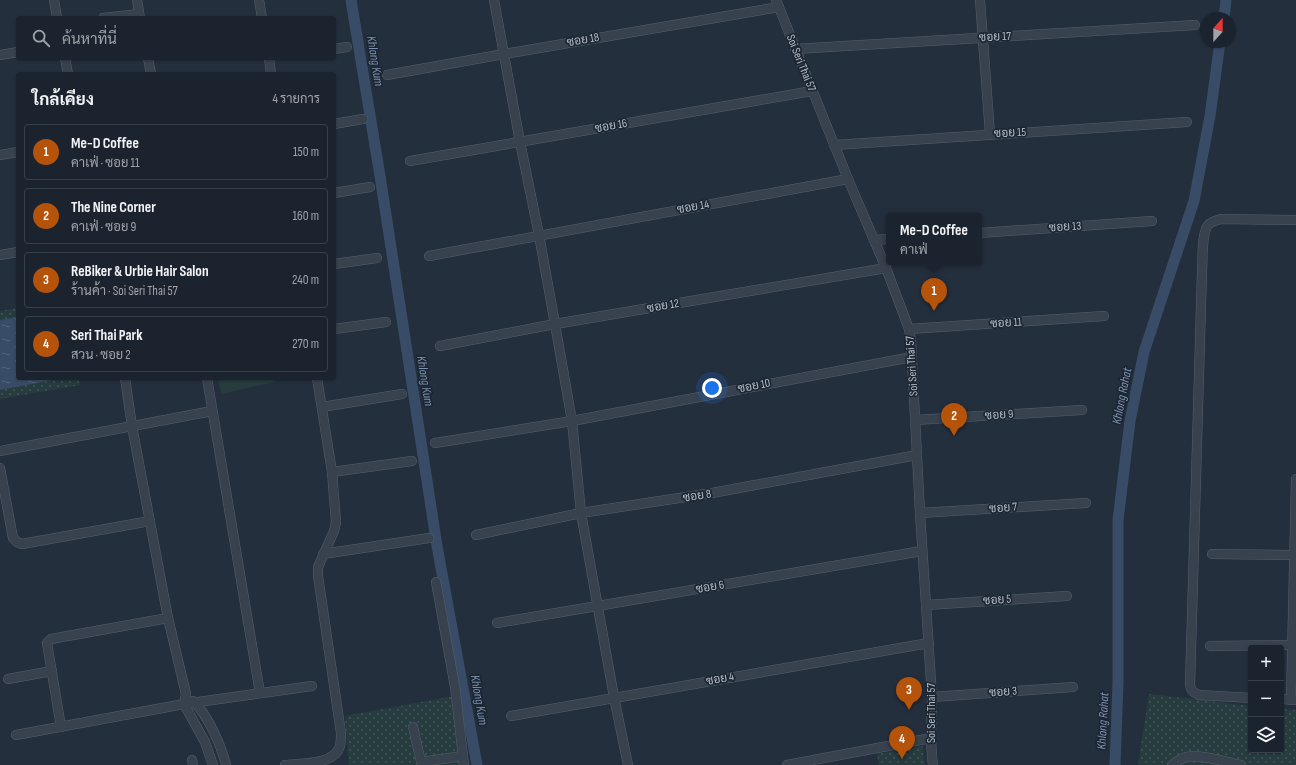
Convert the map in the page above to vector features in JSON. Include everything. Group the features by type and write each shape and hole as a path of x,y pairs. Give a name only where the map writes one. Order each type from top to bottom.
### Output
{"street":[{"path":"54,0 58,16"},
{"path":"137,0 140,16"},
{"path":"259,0 262,16"},
{"path":"494,0 539,235 572,421 581,513 614,697 628,765"},
{"path":"980,0 990,134"},
{"name":"ซอย 18","path":"387,75 777,4"},
{"name":"Soi Seri Thai 57","path":"777,4 886,268 909,329 912,341 922,551 932,697 931,762"},
{"name":"ซอย 17","path":"795,49 1195,25"},
{"path":"336,49 347,47"},
{"path":"0,55 16,52"},
{"path":"65,60 68,72"},
{"path":"148,60 151,72"},
{"path":"271,72 272,60"},
{"name":"ซอย 16","path":"410,161 812,91"},
{"path":"336,124 363,120"},
{"name":"ซอย 15","path":"834,145 1187,122"},
{"path":"0,155 16,152"},
{"name":"ซอย 14","path":"429,256 848,179"},
{"path":"336,193 370,187"},
{"path":"1248,698 1199,695 1194,693 1190,686 1204,232 1209,224 1215,220 1221,219 1296,220"},
{"name":"ซอย 13","path":"982,233 1152,221"},
{"path":"874,240 886,239"},
{"path":"0,255 16,252"},
{"path":"336,264 377,258"},
{"name":"ซอย 12","path":"440,346 555,324 886,268"},
{"name":"ซอย 11","path":"909,329 1104,316"},
{"path":"336,329 386,322"},
{"name":"ซอย 10","path":"435,443 572,421 912,357"},
{"path":"125,380 132,426 168,618 186,694 184,704 205,742 213,765"},
{"path":"207,380 260,693"},
{"path":"284,765 324,761 334,756 340,746 341,733 318,576 318,567 334,531 336,522 332,472 318,380"},
{"path":"322,407 402,394"},
{"name":"ซอย 9","path":"915,420 1082,410"},
{"path":"0,451 212,411"},
{"name":"ซอย 8","path":"476,534 581,513 712,494 917,455"},
{"path":"332,472 412,461"},
{"path":"0,468 3,501 13,538 22,544 150,521"},
{"path":"1293,700 1296,479"},
{"name":"ซอย 7","path":"920,513 1086,503"},
{"path":"323,554 429,538"},
{"name":"ซอย 6","path":"497,623 922,551"},
{"path":"1212,554 1294,555"},
{"path":"412,727 422,763 464,760 455,687 436,582"},
{"name":"ซอย 5","path":"926,605 1067,596"},
{"path":"61,727 47,643 51,639 168,618"},
{"name":"ซอย 4","path":"511,716 929,643"},
{"path":"1210,646 1293,645"},
{"path":"8,679 52,671"},
{"path":"16,736 184,704 312,686"},
{"name":"ซอย 3","path":"932,697 1073,687"},
{"path":"186,694 196,703 217,739 226,765"},
{"path":"788,765 931,738"},
{"path":"1172,765 1178,760 1186,757 1198,756 1241,765"}],"green space":[{"path":"16,308 16,380 79,380 80,385 0,399 0,311"},
{"path":"218,380 274,380 274,382 221,394"},
{"path":"1149,694 1248,706 1248,753 1284,753 1284,709 1296,710 1296,765 1138,765"},
{"path":"460,695 468,765 349,765 345,716"},
{"path":"923,746 925,765 879,765 877,754"}],"water":[{"path":"16,317 16,380 52,380 0,390 0,320"}],"waterway":[{"name":"Khlong Kum","path":"351,0 380,176 437,546 477,765"},
{"name":"Khlong Rahat","path":"1225,12 1226,0"},
{"name":"Khlong Rahat","path":"1115,765 1118,683 1118,520 1130,421 1144,352 1194,201 1210,116 1219,48"}],"place":[{"name":"Me-D Coffee","path":"934,311"},
{"name":"The Nine Corner","path":"954,436"},
{"name":"ReBiker & Urbie Hair Salon","path":"909,710"},
{"name":"Seri Thai Park","path":"902,759"}]}
